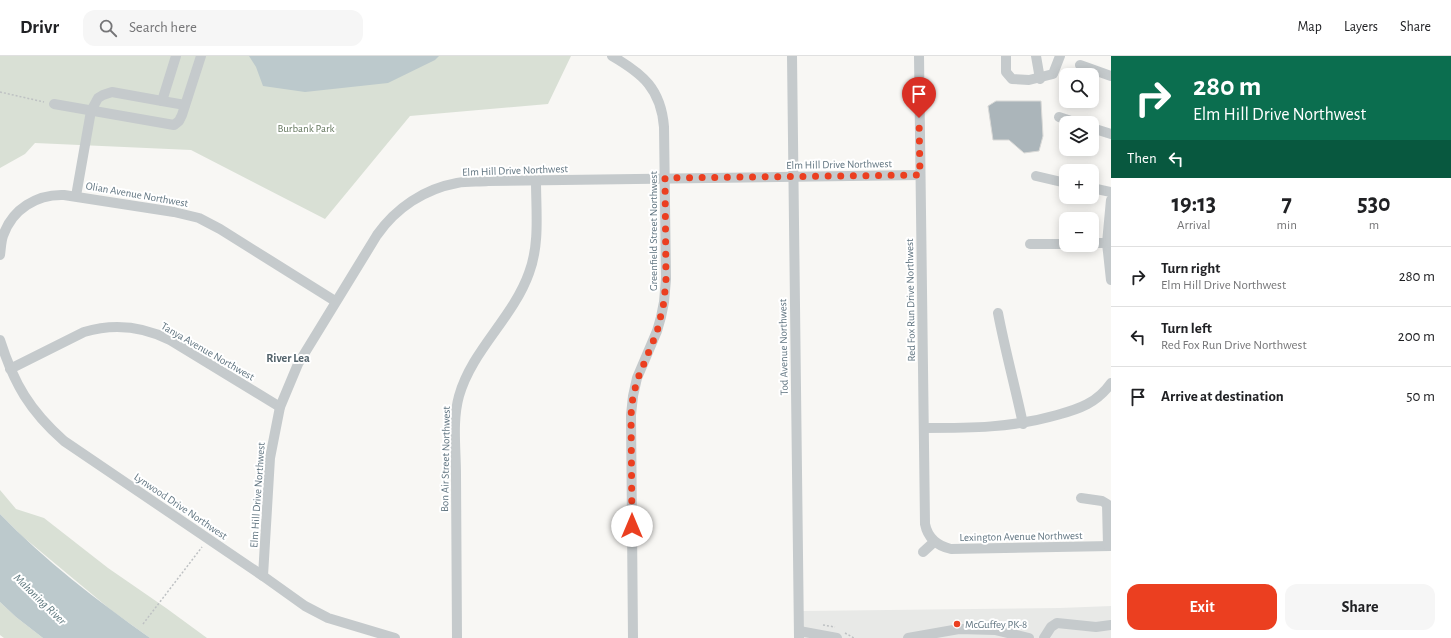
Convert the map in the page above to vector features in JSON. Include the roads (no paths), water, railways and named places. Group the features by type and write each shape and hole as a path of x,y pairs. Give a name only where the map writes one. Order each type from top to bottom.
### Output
{"street":[{"path":"162,101 176,56"},
{"path":"54,104 174,125 179,121 201,56"},
{"name":"Greenfield Street Northwest","path":"612,56 639,74 649,85 660,105 664,127 666,279 664,302 657,332 638,378 633,396 631,415 633,638"},
{"name":"Tod Avenue Northwest","path":"792,56 799,634"},
{"name":"Red Fox Run Drive Northwest","path":"919,56 925,524 928,534 934,542"},
{"path":"1006,56 1006,72 1012,79 1029,80 1040,79 1053,74 1060,56"},
{"path":"1036,56 1040,79"},
{"path":"1080,64 1111,76"},
{"path":"76,196 92,111 98,98 112,92 185,105"},
{"path":"1099,130 1111,134"},
{"name":"Elm Hill Drive Northwest","path":"263,576 270,458 280,407 285,392 298,364 382,227 397,212 416,198 437,188 459,183 488,181 920,175"},
{"path":"1036,176 1059,181"},
{"name":"Bon Air Street Northwest","path":"457,638 457,407 462,388 469,371 518,297 529,273 536,243 536,180"},
{"path":"1099,189 1111,192"},
{"name":"Olian Avenue Northwest","path":"0,254 4,234 10,222 20,209 32,201 46,196 55,194 76,196 174,212 199,218 220,229 336,301"},
{"path":"1111,200 1107,243 1111,280"},
{"path":"1099,243 1107,243"},
{"path":"1030,244 1059,244"},
{"path":"998,313 1005,351 1016,390 1023,424"},
{"name":"Tanya Avenue Northwest","path":"10,369 84,332 109,327 136,328 170,340 280,407"},
{"name":"Lynwood Drive Northwest","path":"0,340 10,369 32,409 46,425 64,441 305,606 344,624 395,638"},
{"path":"924,428 989,428 1039,421 1077,410 1109,391"},
{"path":"1081,498 1102,501 1106,504 1110,546"},
{"path":"923,552 934,542"},
{"name":"Lexington Avenue Northwest","path":"934,542 942,547 952,549 1110,546"},
{"path":"1044,638 1051,628 1057,623 1096,627 1111,625"},
{"path":"908,638 959,629 995,630 1029,638"},
{"path":"799,634 837,638"}],"water":[{"path":"249,56 439,56 435,60 388,83 305,92 263,86 256,67"},
{"name":"Mahoning River","path":"0,514 53,564 150,638 43,638 16,617 0,602"}],"place":[{"name":"McGuffey PK-8","path":"957,624"}],"district":[{"name":"River Lea","path":"288,358"}],"park label":[{"name":"Burbank Park","path":"306,128"}]}
